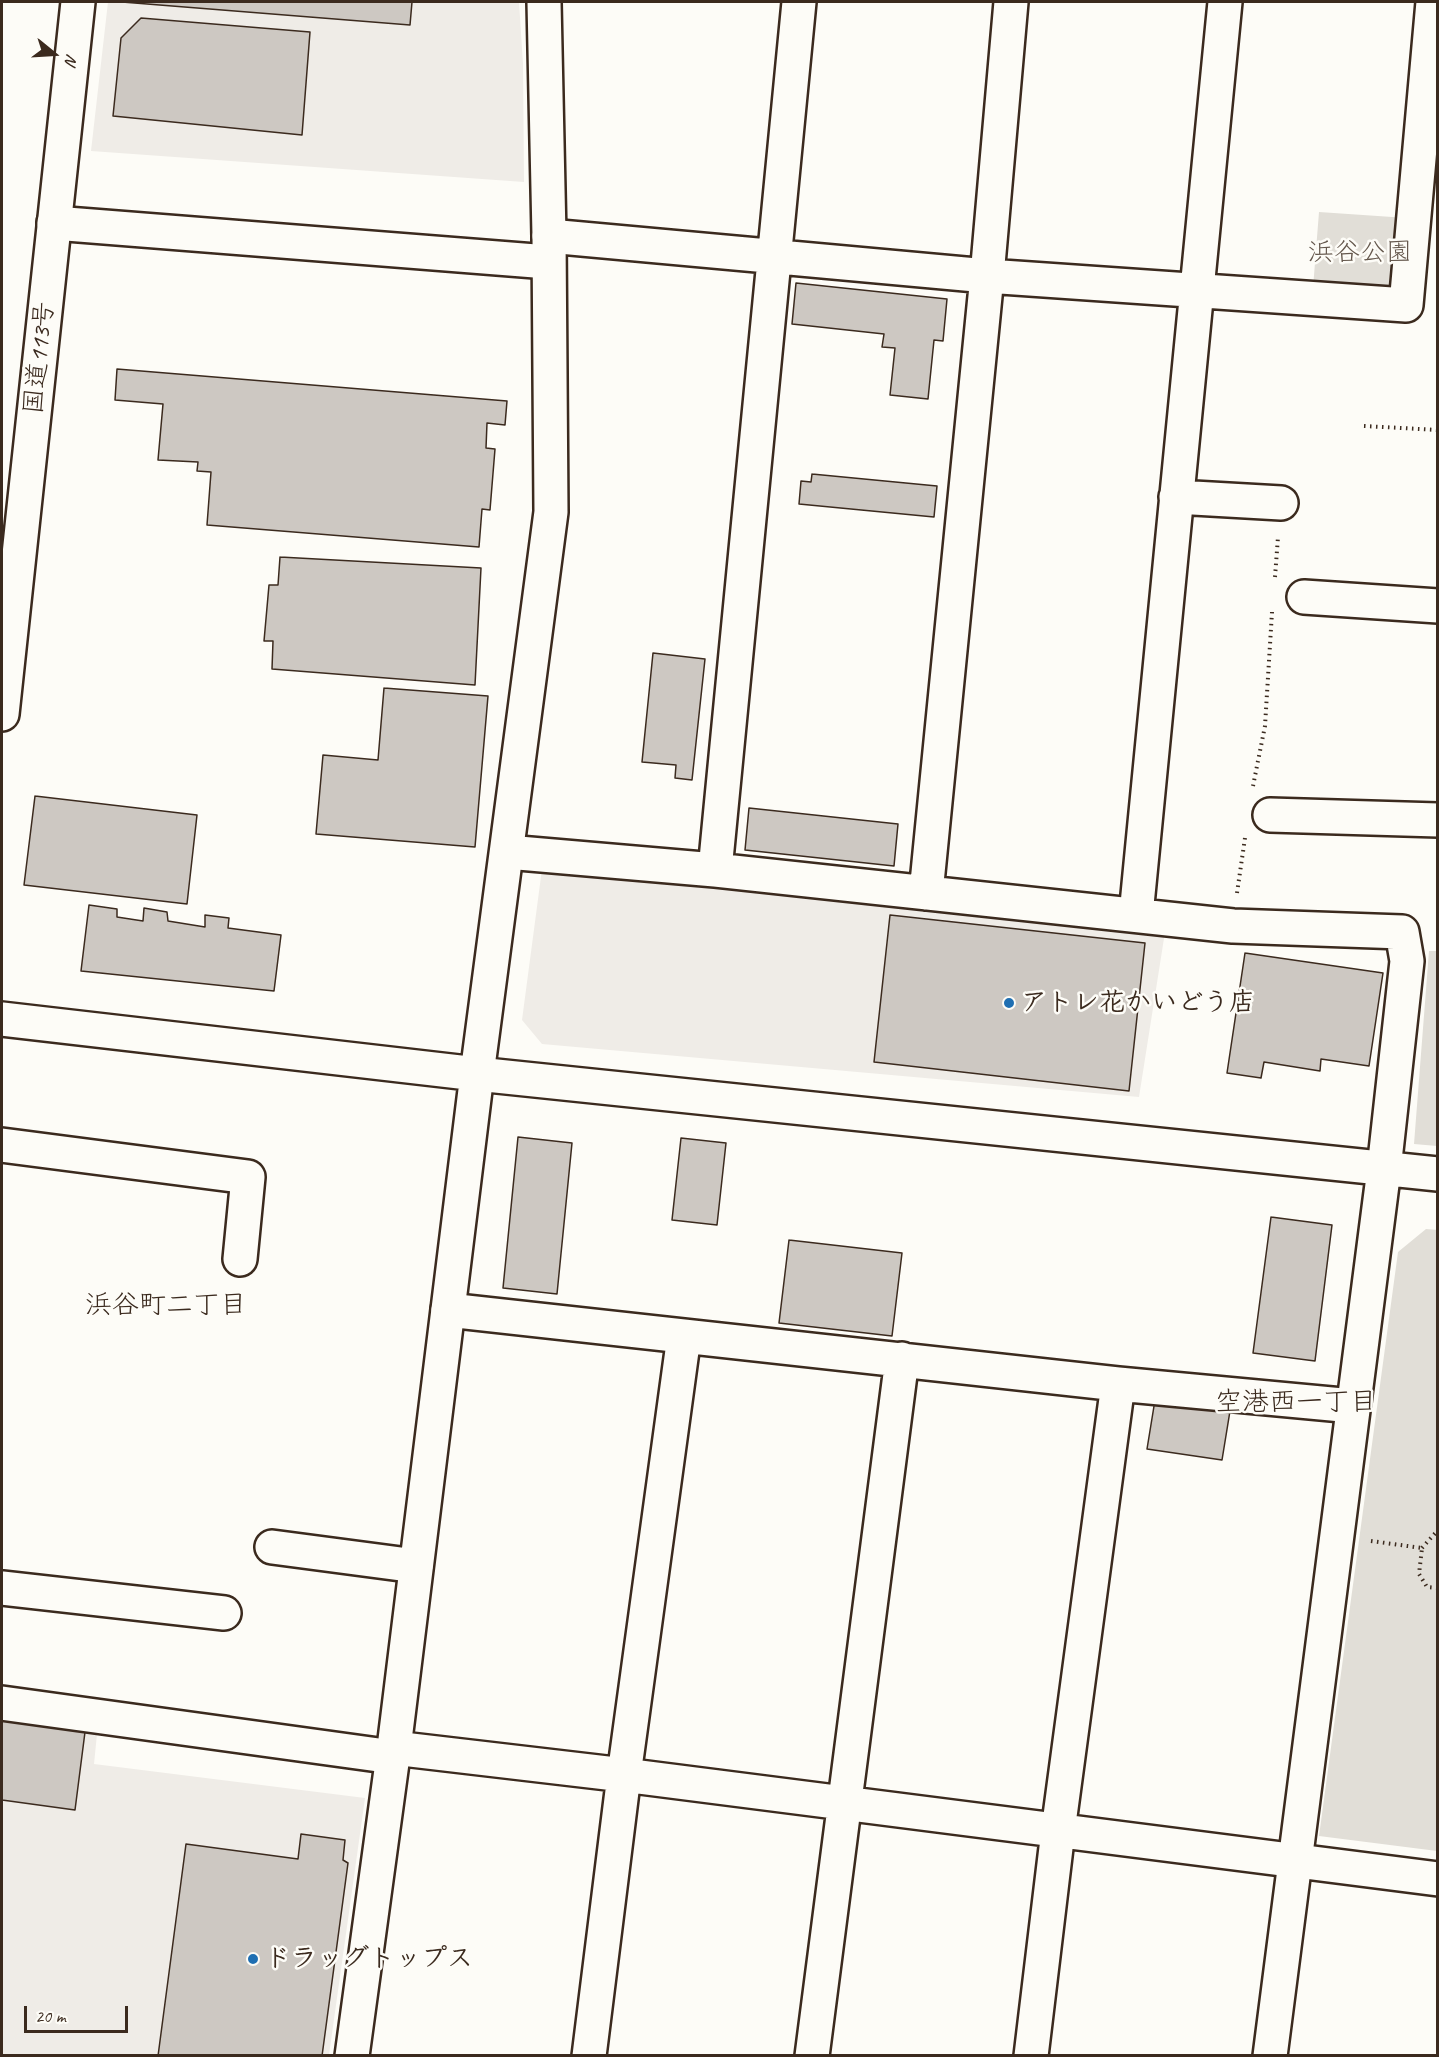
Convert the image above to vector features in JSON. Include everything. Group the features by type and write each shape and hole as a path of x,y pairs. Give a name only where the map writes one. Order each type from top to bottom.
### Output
{"main road":[{"name":"国道113号","path":"2,714 78,2"},
{"path":"352,2055 393,1753 477,1074 551,512 544,2"},
{"path":"715,870 799,2"},
{"path":"926,893 987,276 1011,2"},
{"path":"1136,915 1225,2"},
{"path":"54,223 548,249 775,257 987,276 1407,305 1433,2"},
{"path":"1176,497 1281,503"},
{"path":"1304,597 1437,606"},
{"path":"1261,804 1437,820"},
{"path":"507,852 715,870 1233,926 1402,932 1407,961 1384,1169 1270,2055"},
{"path":"2,1019 477,1074 1437,1174"},
{"path":"2,1146 248,1177 240,1259"},
{"path":"448,1310 1118,1384 1353,1406"},
{"path":"589,2055 624,1775 684,1336"},
{"path":"812,2055 902,1359"},
{"path":"1031,2055 1058,1831 1118,1384"},
{"path":"272,1548 416,1566"},
{"path":"2,1588 224,1613"},
{"path":"2,1703 393,1753 624,1775 1437,1879"}],"path":[{"path":"1364,426 1437,430"},
{"path":"1274,584 1281,503"},
{"path":"1261,804 1273,607"},
{"path":"1233,926 1245,836"},
{"path":"1437,1530 1422,1548 1419,1575 1427,1587 1437,1588"},
{"path":"1370,1541 1422,1548"}],"shaded area":[{"path":"108,2 519,2 523,64 524,182 91,151"},
{"path":"542,869 1165,932 1139,1097 542,1044 522,1020"},
{"path":"2,1712 98,1724 94,1764 365,1798 329,2055 2,2056"}],"green space":[{"name":"浜谷公園","path":"1319,212 1407,218 1401,295 1313,288"},
{"path":"1429,951 1438,951 1437,1146 1414,1144"},
{"path":"1426,1229 1438,1230 1437,1851 1319,1836 1398,1252"}],"building":[{"path":"122,2 412,2 410,25"},
{"path":"141,18 310,32 302,135 113,116 121,38"},
{"path":"796,283 947,299 943,341 934,340 928,399 890,395 895,348 882,347 884,334 792,324"},
{"path":"117,369 507,401 505,425 487,423 486,448 495,449 490,510 482,509 479,547 207,525 211,472 197,471 198,462 158,460 163,404 115,400"},
{"path":"812,474 937,486 934,517 799,504 801,481 811,482"},
{"path":"280,557 481,568 475,685 272,669 273,641 264,641 269,585 278,585"},
{"path":"653,653 705,659 692,780 675,778 676,765 642,762"},
{"path":"384,688 488,696 475,847 316,834 323,755 378,760"},
{"path":"35,796 197,815 187,904 24,885"},
{"path":"749,808 898,824 894,866 745,850"},
{"path":"89,905 117,909 117,917 143,921 144,908 167,912 168,921 205,927 205,915 229,918 228,928 281,935 274,991 81,971"},
{"name":"アトレ花かいどう店","path":"890,915 1145,943 1129,1091 874,1062"},
{"path":"1245,953 1383,973 1369,1066 1321,1059 1320,1071 1264,1062 1261,1078 1227,1073"},
{"path":"518,1137 572,1143 557,1294 503,1288"},
{"path":"681,1138 726,1143 717,1225 672,1220"},
{"path":"1271,1217 1332,1225 1315,1361 1253,1353"},
{"path":"789,1240 902,1253 892,1336 779,1323"},
{"path":"1155,1400 1230,1411 1222,1460 1147,1449"},
{"path":"2,1720 85,1732 75,1810 2,1800"},
{"name":"ドラッグトップス","path":"301,1834 345,1840 343,1860 348,1863 322,2056 158,2056 186,1844 298,1859"}],"place":[{"name":"アトレ花かいどう店","path":"1009,1003"},
{"name":"ドラッグトップス","path":"253,1959"}],"district":[{"name":"浜谷町二丁目","path":"166,1306"},
{"name":"空港西一丁目","path":"1296,1403"}]}
